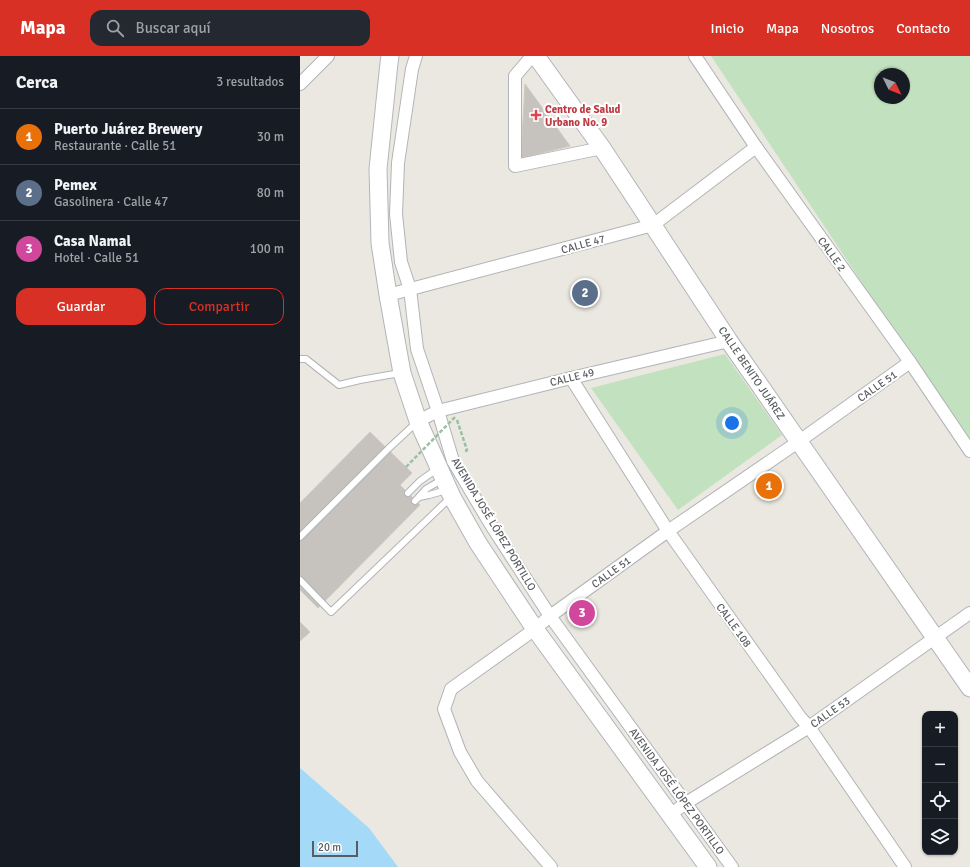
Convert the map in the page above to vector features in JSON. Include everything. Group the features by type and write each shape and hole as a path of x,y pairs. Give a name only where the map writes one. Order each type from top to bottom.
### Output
{"main road":[{"name":"AVENIDA JOSÉ LÓPEZ PORTILLO","path":"390,56 388,63 378,169 380,243 402,373 418,421 445,483 478,543 535,629 708,867"},
{"name":"CALLE BENITO JUÁREZ","path":"536,56 602,148 729,341 798,442 970,688"}],"street":[{"path":"300,84 328,56"},
{"name":"AVENIDA JOSÉ LÓPEZ PORTILLO","path":"416,56 412,69 398,163 396,214 401,262 410,289 417,349 453,462 550,616 732,867"},
{"path":"532,56 515,76 515,166 602,148"},
{"name":"CALLE 2","path":"695,56 756,147 910,362 970,451"},
{"name":"CALLE 47","path":"388,295 653,225 756,147"},
{"name":"CALLE 49","path":"418,421 438,411 570,378 729,341"},
{"name":"CALLE 51","path":"550,867 477,781 460,752 444,709 451,688 535,629 550,616 668,531 798,442 910,362"},
{"name":"CALLE 108","path":"570,378 668,531 800,717 809,727 905,867"},
{"name":"CALLE 53","path":"670,815 809,727 970,613"}],"lane":[{"path":"300,359 306,359 339,385 402,373"},
{"path":"300,537 418,421"},
{"path":"408,493 420,481 445,483"},
{"path":"445,483 429,495 417,499 426,489 445,483"},
{"path":"300,580 331,612 445,483"}],"path":[{"path":"406,467 455,416 467,450"}],"green space":[{"path":"711,56 970,56 970,445"},
{"path":"725,354 782,435 678,510 591,388"}],"water":[{"path":"300,768 369,828 398,867 300,867"}],"building":[{"name":"Centro de Salud Urbano No. 9","path":"525,84 570,146 521,158"},
{"path":"370,432 412,473 400,485 420,505 318,608 300,590 300,503"},
{"path":"300,622 310,632 300,641"}],"place":[{"name":"Centro de Salud Urbano No. 9","path":"536,115"},
{"name":"Pemex","path":"585,293"},
{"name":"Puerto Juárez Brewery","path":"769,486"},
{"name":"Casa Namal","path":"582,613"}]}
